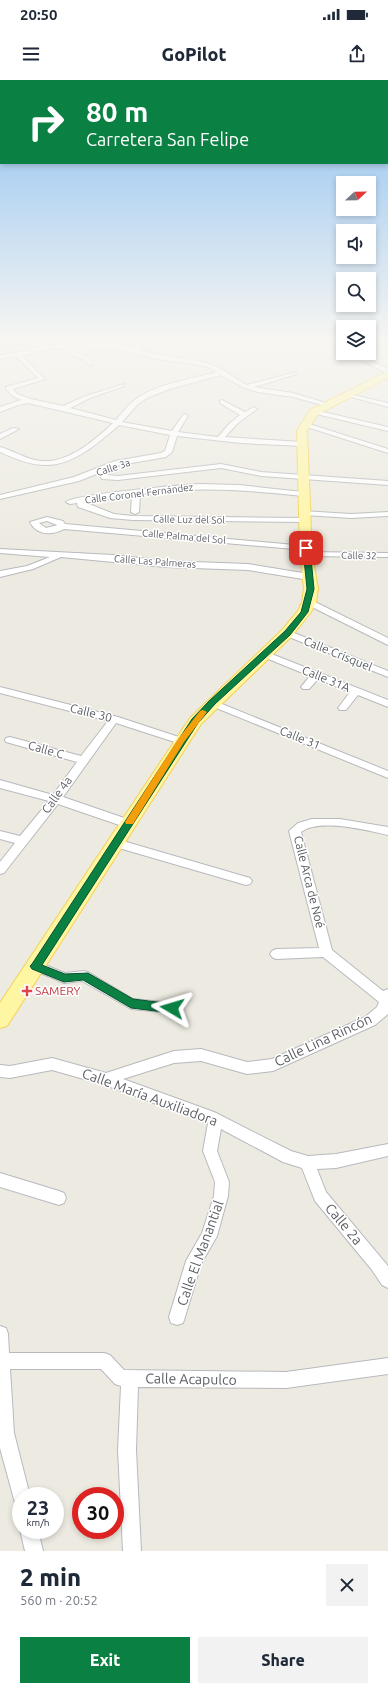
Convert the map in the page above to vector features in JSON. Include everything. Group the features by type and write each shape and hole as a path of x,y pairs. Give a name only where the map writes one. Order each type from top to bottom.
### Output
{"main road":[{"path":"0,1020 194,721 287,633 304,612 309,602 311,589 306,551 302,476 302,431 314,412 321,408"}],"street":[{"path":"63,408 118,423 174,433 302,444"},
{"path":"0,449 26,461 51,464 69,460 118,423 131,408"},
{"path":"232,408 244,414"},
{"path":"221,438 226,431 244,414 254,409"},
{"path":"314,412 388,430"},
{"name":"Calle 3a","path":"0,498 76,480 118,463 163,455 168,452 174,433 185,416"},
{"path":"306,425 388,451"},
{"path":"0,437 15,428"},
{"path":"101,470 103,476 108,478 220,466 261,474 388,483"},
{"name":"Calle Coronel Fernández","path":"70,502 166,488 226,486 303,494"},
{"path":"135,512 136,492"},
{"name":"Calle Luz del Sol","path":"80,500 81,505 113,516 133,518 305,517"},
{"path":"305,517 388,514"},
{"name":"Calle Palma del Sol","path":"62,526 306,551"},
{"name":"Calle Las Palmeras","path":"0,551 112,558 166,564 248,567 309,577"},
{"name":"Calle 32","path":"306,551 388,556"},
{"path":"0,574 24,571 60,555"},
{"path":"309,602 388,642"},
{"name":"Calle Crisquel","path":"287,633 388,674"},
{"name":"Calle 31A","path":"264,654 388,704"},
{"path":"306,687 316,675"},
{"name":"Calle 30","path":"0,690 114,719 181,741"},
{"path":"343,708 356,691"},
{"name":"Calle 31","path":"212,703 388,775"},
{"name":"Calle 4a","path":"0,870 56,799 82,760 114,719"},
{"name":"Calle C","path":"10,740 82,760"},
{"path":"0,784 56,799 128,824"},
{"name":"Calle Arca de Noé","path":"326,952 295,831 300,827 322,823 354,824 388,831"},
{"path":"0,835 23,841"},
{"path":"116,843 246,881"},
{"path":"276,954 326,952 387,996"},
{"path":"35,966 64,978 84,976 131,1004 172,1008"},
{"name":"Calle Lina Rincón","path":"106,1079 174,1057 201,1055 247,1068 273,1064 370,1021 383,1010 387,996"},
{"name":"Calle María Auxiliadora","path":"0,1071 10,1072 52,1064 106,1079 216,1120 288,1157 308,1163 336,1160 388,1150"},
{"name":"Calle El Manantial","path":"177,1317 194,1261 209,1236 221,1196 222,1182 210,1151 216,1120"},
{"name":"Calle 2a","path":"308,1163 320,1196 378,1265 388,1280"},
{"path":"0,1180 59,1198"},
{"path":"0,1334 5,1433 18,1487"},
{"name":"Calle Acapulco","path":"1,1361 104,1361 121,1378 286,1380 388,1366"},
{"path":"130,1378 127,1450 132,1551"},
{"path":"31,1539 34,1551"}],"slow traffic":[{"path":"130,822 194,721 203,712"}],"place":[{"name":"SAMERY","path":"27,991"}],"route":[{"path":"172,1008 131,1004 84,976 64,978 35,966 194,721 287,633 304,612 309,602 311,589 306,548"}]}
